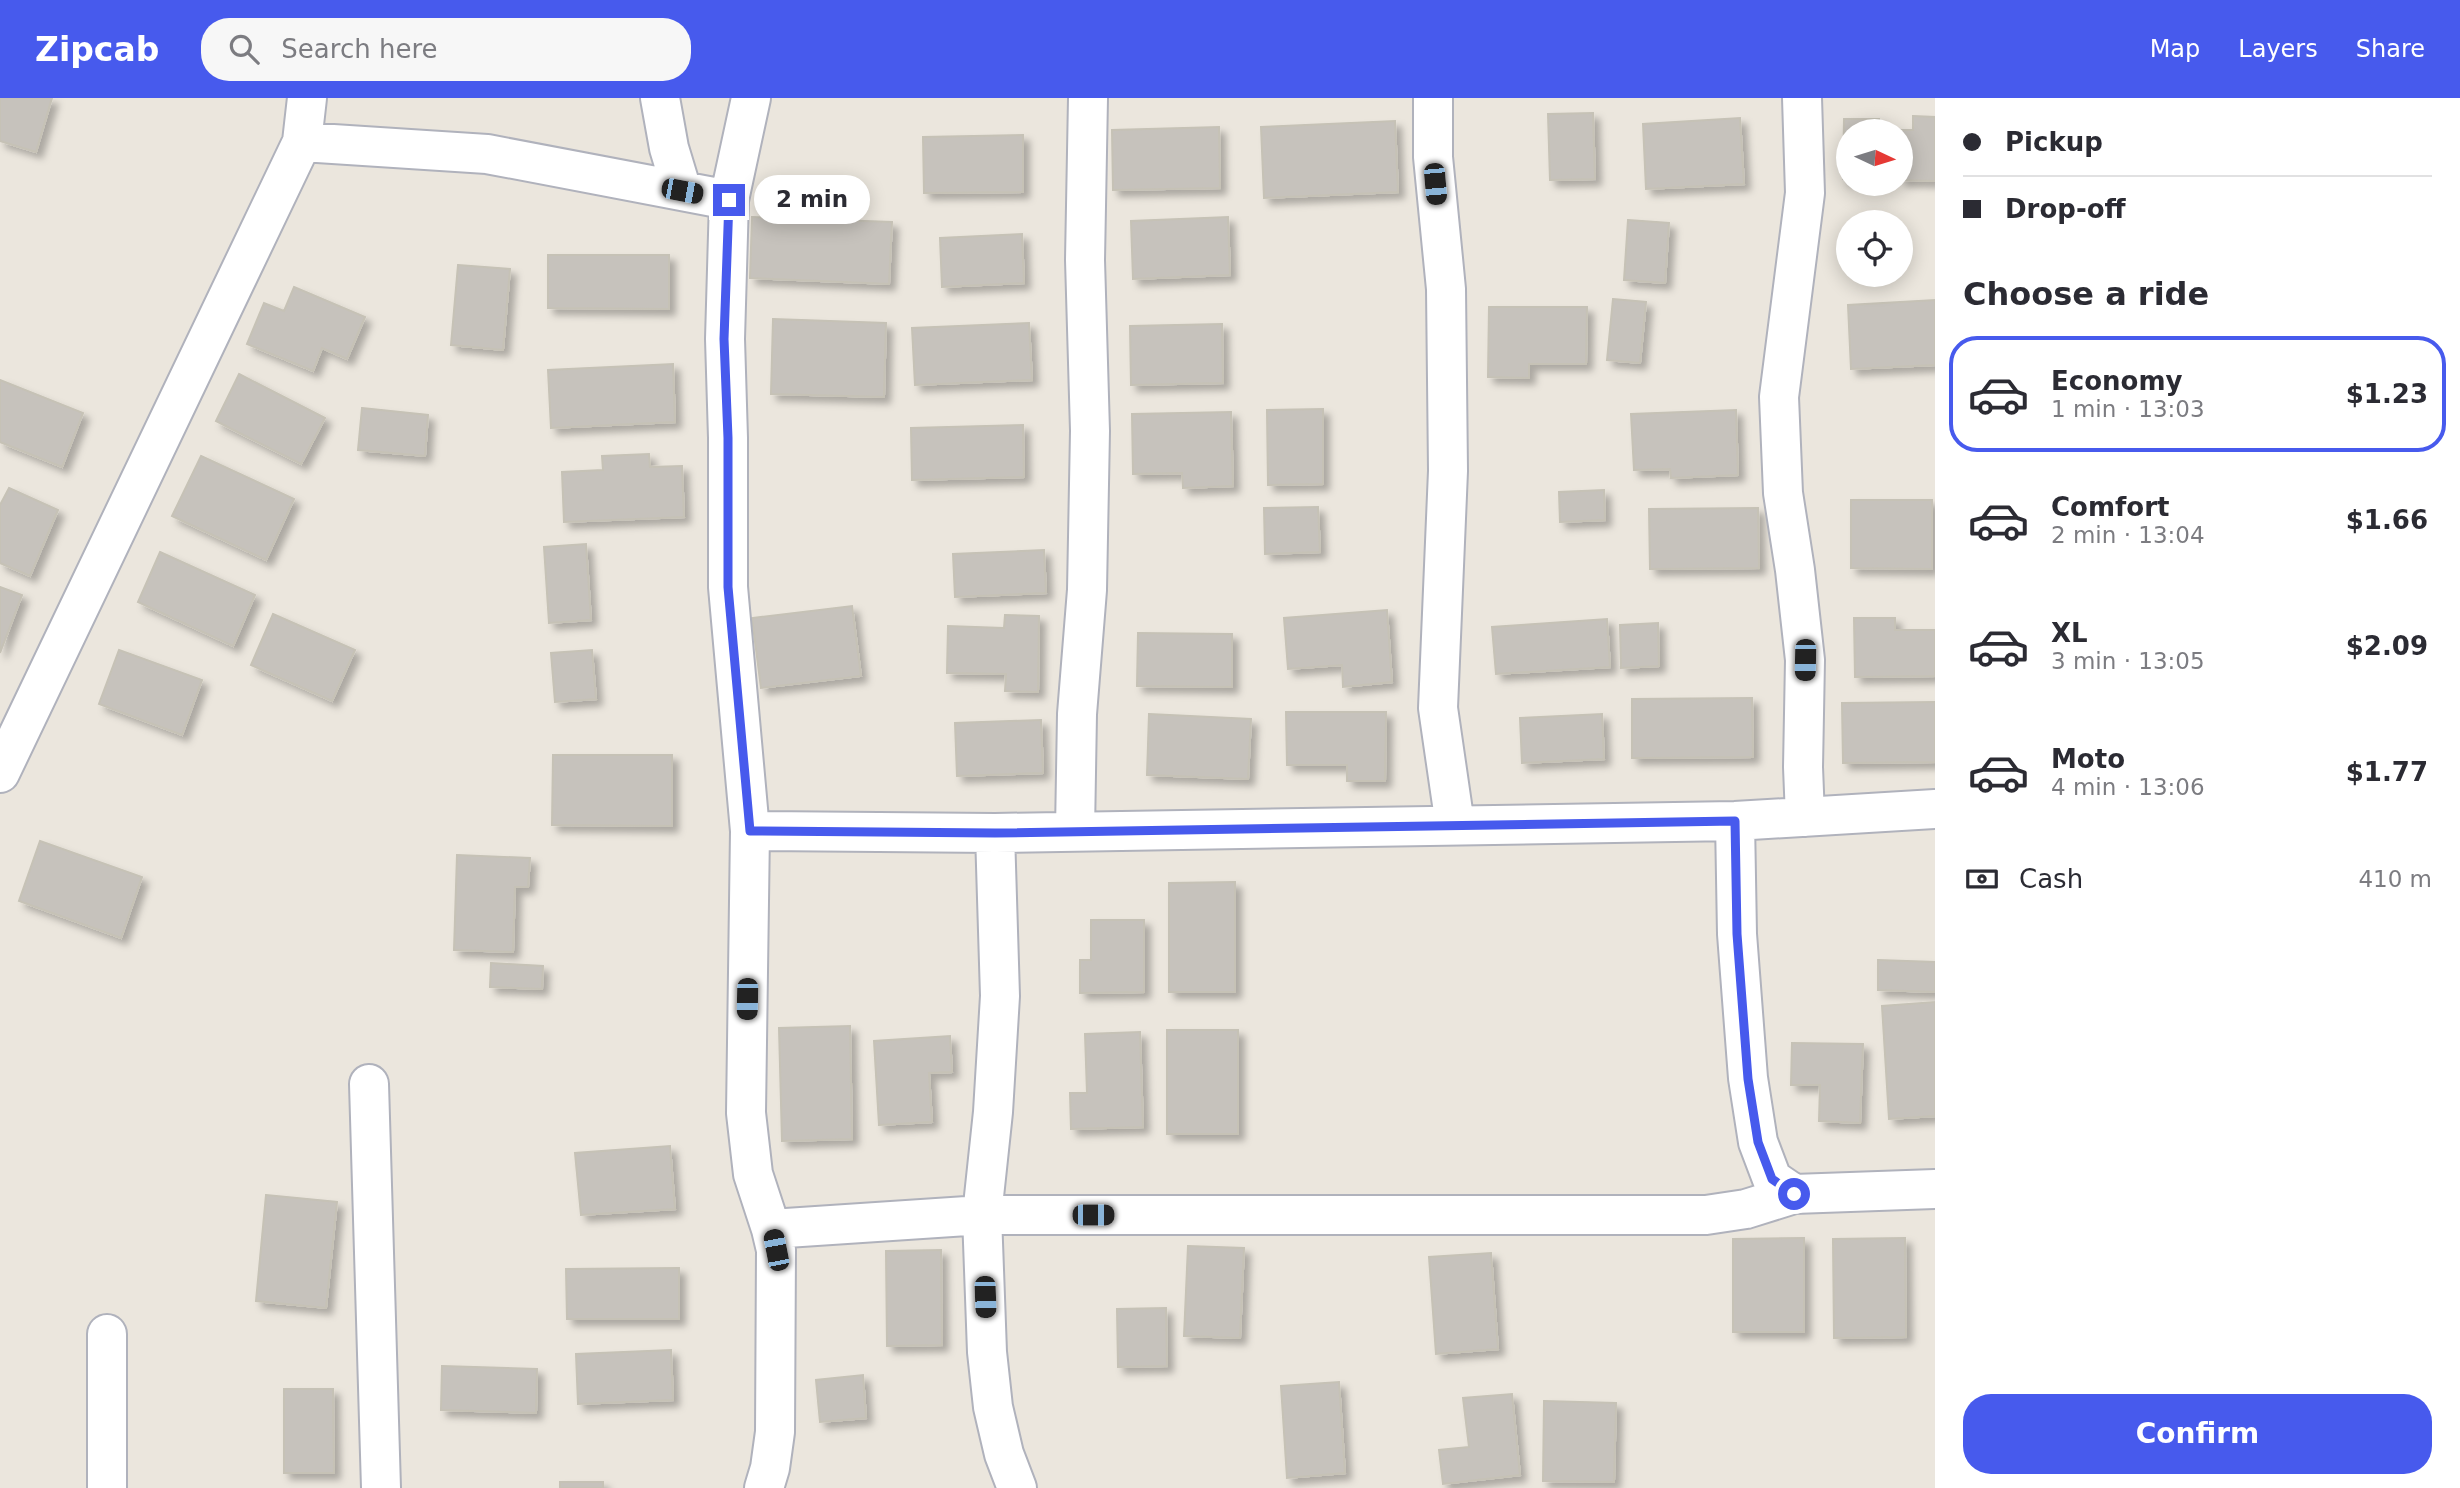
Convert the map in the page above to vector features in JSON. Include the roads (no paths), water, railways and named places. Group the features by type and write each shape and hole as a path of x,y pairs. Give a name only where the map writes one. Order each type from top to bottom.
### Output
{"street":[{"path":"0,773 302,142 307,98"},
{"path":"660,98 669,148 682,191"},
{"path":"1075,831 1077,714 1087,590 1089,458 1085,260 1088,98"},
{"path":"1433,98 1433,157 1446,289 1448,471 1438,708 1455,825"},
{"path":"1802,98 1805,193 1779,397 1783,493 1805,660 1802,767 1805,817"},
{"path":"754,104 729,200 724,339 728,438 728,587 750,831 746,1113 753,1174 772,1229 776,1250 775,1432 764,1488"},
{"path":"302,142 486,154 729,200"},
{"path":"750,831 995,833 1735,821 1935,809"},
{"path":"1735,821 1737,934 1748,1079 1758,1142 1772,1179 1794,1194"},
{"path":"995,833 1000,996 993,1112 982,1215 987,1352 993,1407 1004,1454 1017,1488"},
{"path":"369,1084 381,1488"},
{"path":"772,1229 982,1215 1706,1214 1746,1209 1794,1194 1935,1189"},
{"path":"107,1334 107,1488"}]}
